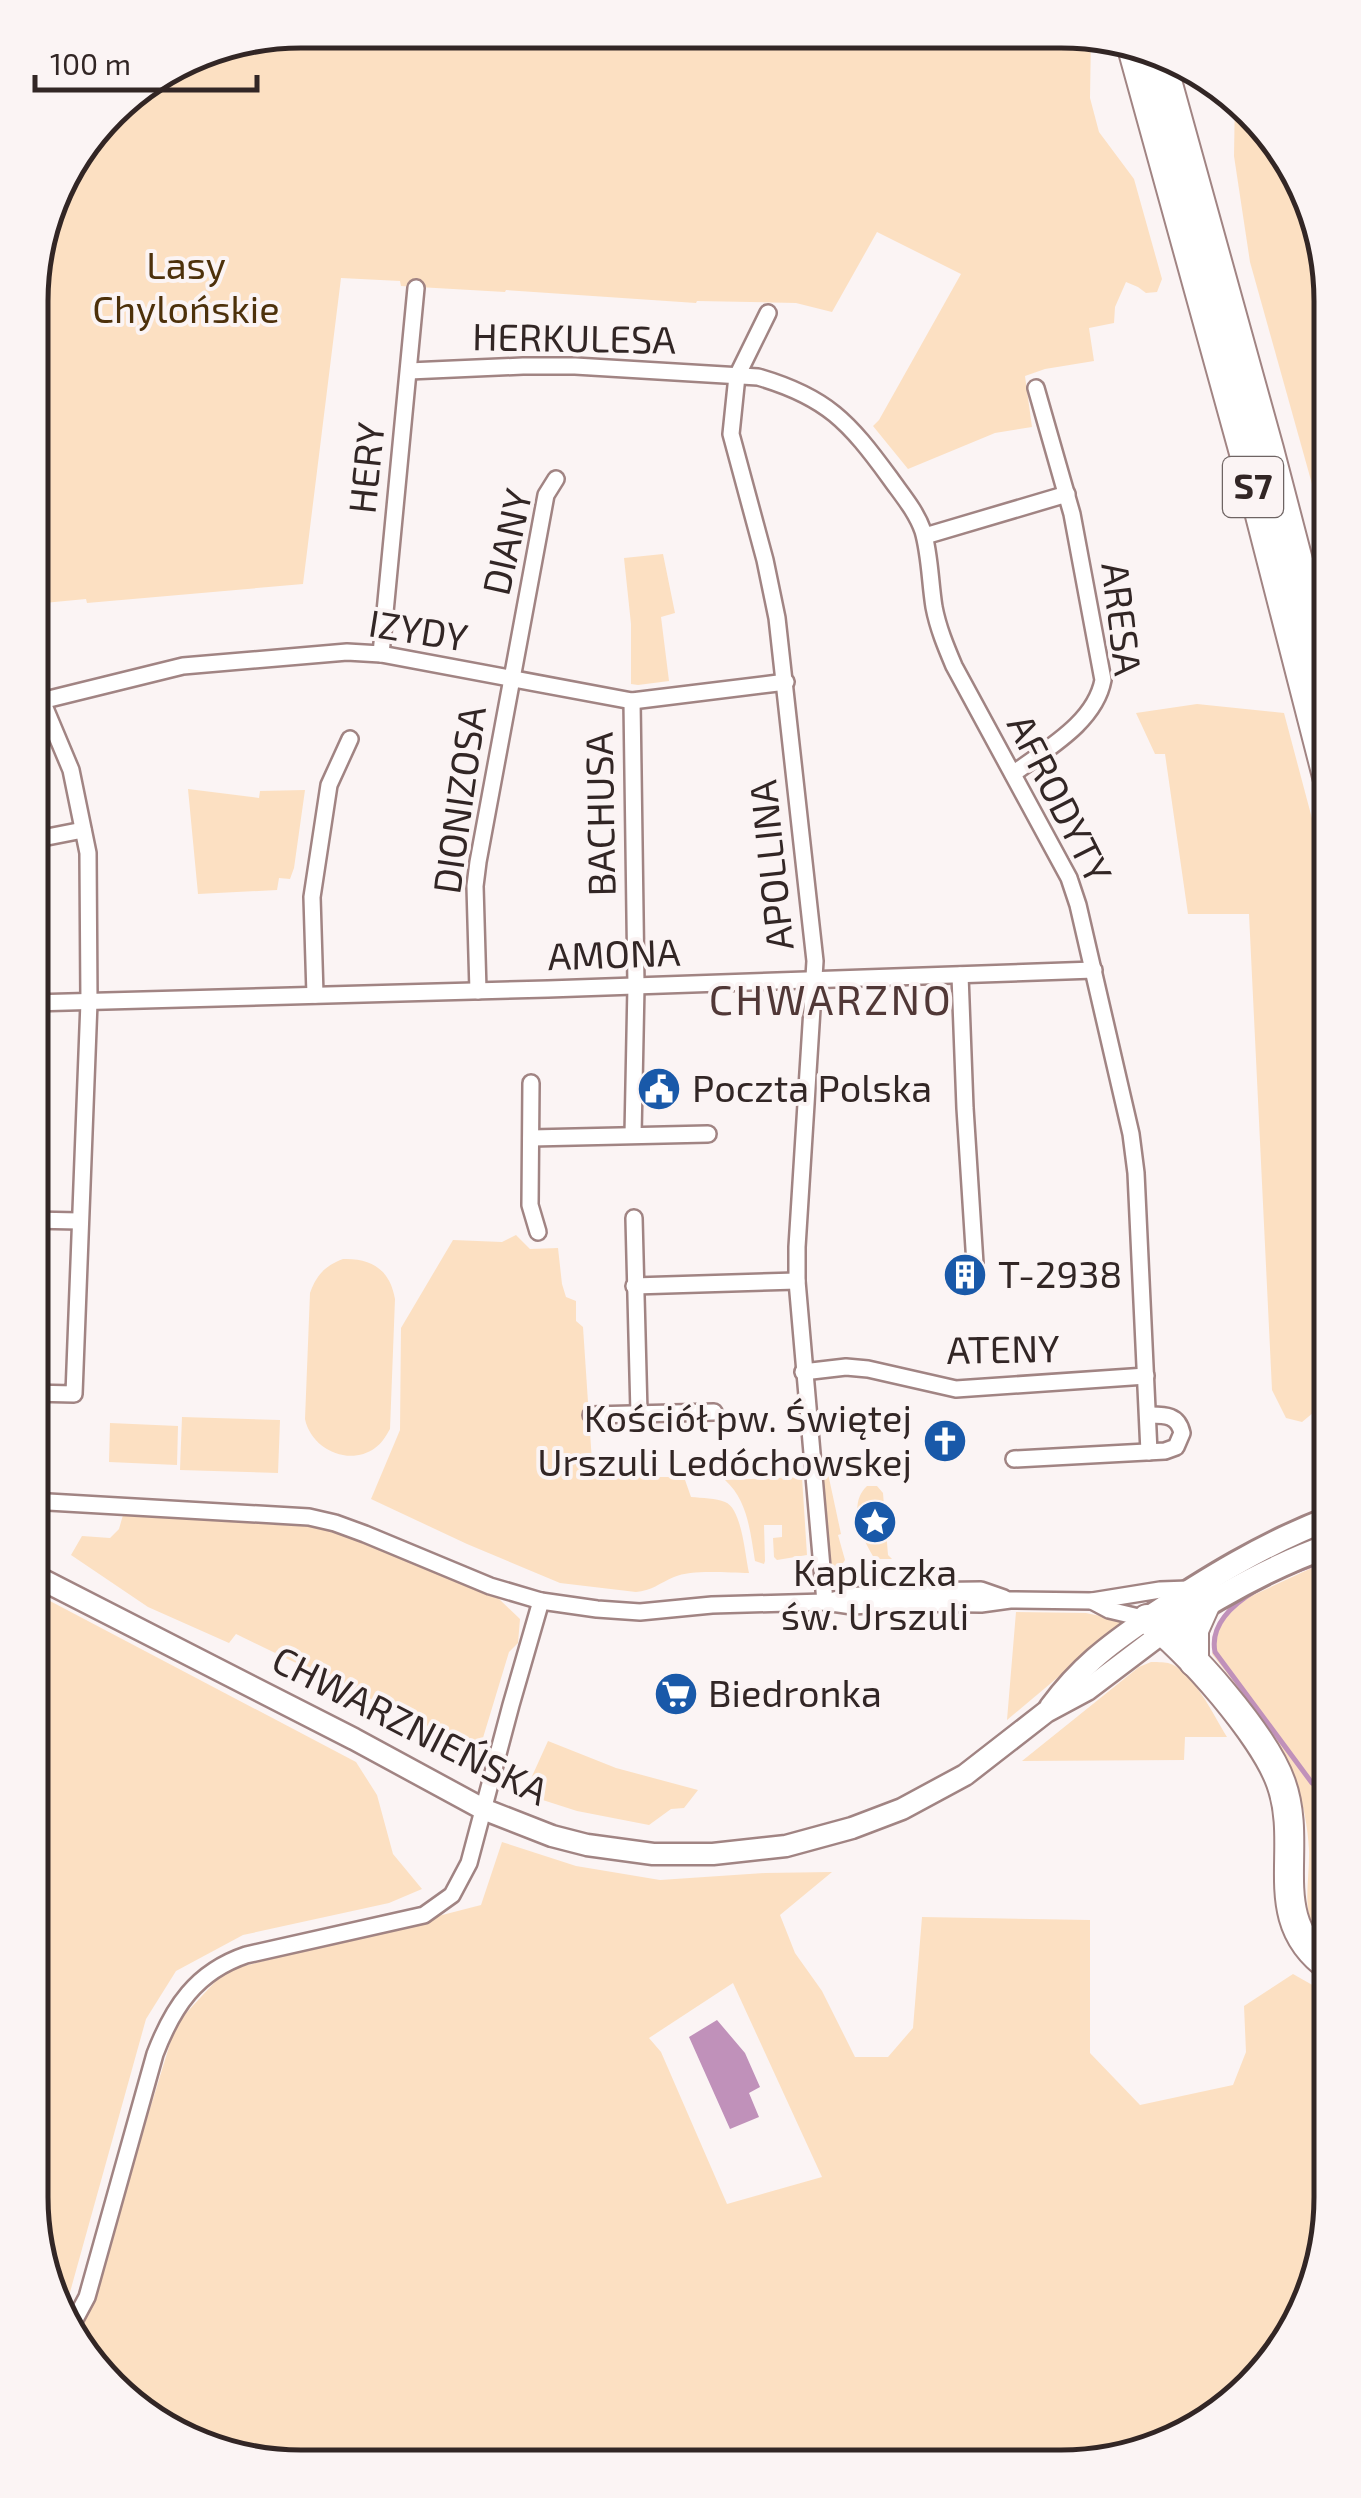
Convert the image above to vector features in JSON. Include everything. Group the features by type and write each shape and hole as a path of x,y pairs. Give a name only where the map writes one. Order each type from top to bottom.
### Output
{"highway":[{"name":"S7","path":"1145,62 1269,449 1314,621"},
{"name":"S7","path":"1180,176 1244,454 1314,725"},
{"path":"1194,1662 1199,1596"},
{"path":"1156,1625 1194,1662 1255,1735 1281,1782 1290,1826 1290,1893 1297,1930 1313,1953"}],"main road":[{"name":"CHWARZNIEŃSKA","path":"1156,1625 1254,1553 1313,1526"},
{"name":"CHWARZNIEŃSKA","path":"1199,1596 1313,1551"}],"street":[{"name":"HERY","path":"381,654 416,288"},
{"name":"APOLLINA","path":"768,312 737,376 731,434 777,618 816,961 796,1248 803,1372 825,1602"},
{"name":"HERKULESA","path":"409,371 575,366 737,376"},
{"name":"AFRODYTY","path":"737,376 781,384 814,398 836,413 914,510 924,536 934,608 946,648 1073,887 1131,1134 1149,1452"},
{"name":"ARESA","path":"1013,774 1089,713 1103,680 1067,494 1036,388"},
{"name":"DIANY","path":"511,679 546,495 556,480"},
{"path":"924,536 1067,494"},
{"name":"IZYDY","path":"47,700 196,665 347,652 381,654 632,701 786,682"},
{"name":"DIONIZOSA","path":"478,992 474,886 511,679"},
{"name":"BACHUSA","path":"632,701 636,986 633,1135"},
{"path":"47,713 70,770 88,852 89,1002 74,1394 47,1393"},
{"path":"315,995 314,880 329,785 350,739"},
{"path":"47,837 83,830"},
{"name":"AMONA","path":"47,1003 1094,970"},
{"path":"960,974 974,1264"},
{"path":"531,1083 530,1206 538,1232"},
{"path":"531,1138 708,1134"},
{"path":"634,1218 640,1413"},
{"path":"47,1220 80,1221"},
{"path":"634,1286 797,1281"},
{"name":"ATENY","path":"803,1372 857,1368 956,1389 1146,1376"},
{"path":"591,1415 714,1412"},
{"path":"1014,1460 1165,1452 1180,1442 1180,1424 1173,1418 1148,1416"},
{"name":"CHWARZNIEŃSKA","path":"47,1502 309,1518 335,1523 490,1586 541,1601 597,1609 640,1612 825,1602 852,1606 1092,1601 1160,1590 1199,1596"},
{"name":"CHWARZNIEŃSKA","path":"47,1582 483,1809 552,1836 623,1852 653,1854 713,1854 786,1846 902,1809 944,1788 990,1757 1046,1712 1072,1677 1111,1643 1156,1625"},
{"path":"77,2315 87,2296 155,2054 181,2002 210,1972 229,1960 424,1915 452,1895 463,1878 541,1601"},
{"name":"CHWARZNIEŃSKA","path":"1092,1601 1156,1625"}],"green space":[{"name":"Lasy Chylońskie","path":"301,48 1091,50 1090,98 1099,132 1134,179 1162,279 1157,292 1146,293 1126,282 1115,307 1114,323 1089,328 1094,361 1025,376 1032,427 995,433 908,469 873,426 961,274 877,232 832,312 796,303 696,303 401,286 400,281 341,278 303,584 87,603 86,599 47,603 47,301 52,251 67,204 90,160 134,110 174,81 251,52"},
{"path":"1235,118 1271,160 1305,235 1314,301 1314,491 1250,262 1234,156"},
{"path":"663,554 675,613 661,617 669,681 631,684 631,624 624,558"},
{"path":"1197,704 1284,713 1314,825 1313,1413 1302,1422 1286,1418 1272,1390 1249,914 1188,914 1165,754 1155,754 1136,713"},
{"path":"188,789 259,798 260,791 305,790 290,879 279,878 277,890 198,894"},
{"path":"516,1235 530,1249 558,1248 566,1297 576,1301 576,1321 583,1327 593,1477 684,1477 691,1497 725,1502 739,1523 749,1573 690,1573 636,1592 560,1583 371,1499 400,1430 401,1328 453,1240 502,1242"},
{"path":"343,1259 363,1261 378,1268 389,1280 395,1299 390,1429 375,1448 354,1456 323,1446 305,1419 310,1293 322,1272"},
{"path":"182,1417 280,1420 278,1473 180,1470"},
{"path":"110,1423 178,1426 177,1465 109,1462"},
{"path":"826,1464 845,1560 839,1569 829,1563 820,1469"},
{"path":"802,1477 807,1555 777,1560 773,1538 782,1537 782,1525 764,1525 765,1561 755,1561 743,1507 725,1480"},
{"path":"867,1486 877,1486 883,1493 888,1555 892,1559 875,1559 861,1532 858,1502"},
{"path":"123,1515 307,1523 343,1532 498,1598 520,1619 518,1643 509,1652 479,1751 236,1634 229,1643 148,1607 71,1555 82,1536 110,1538 119,1529"},
{"path":"1313,1567 1313,1926 1307,1891 1305,1815 1296,1782 1270,1731 1212,1654 1221,1622 1245,1599"},
{"path":"47,1599 356,1762 377,1795 393,1854 422,1889 389,1903 243,1935 176,1971 146,2019 69,2297 52,2247 47,2197"},
{"path":"1016,1612 1086,1613 1125,1621 1007,1720"},
{"path":"1151,1662 1168,1663 1186,1674 1227,1737 1185,1737 1184,1760 1022,1761 1139,1667"},
{"path":"548,1741 616,1768 698,1790 684,1808 671,1809 649,1825 577,1811 524,1794"},
{"path":"502,1842 576,1866 660,1880 832,1872 780,1915 795,1953 822,1991 855,2057 888,2057 913,2028 922,1917 1090,1920 1090,2053 1140,2105 1233,2085 1246,2052 1244,2006 1293,1974 1313,1985 1313,2214 1309,2247 1280,2324 1239,2376 1187,2417 1110,2446 1060,2450 301,2450 251,2446 219,2437 160,2408 110,2364 83,2325 176,2024 225,1971 481,1905","holes":["733,1983 822,2177 727,2204 661,2052 649,2038"]}],"shaded area":[{"path":"717,2020 745,2053 760,2087 749,2093 759,2117 730,2129 689,2037"}],"waterway":[{"path":"1312,1783 1215,1652 1216,1634 1237,1604 1275,1580 1313,1565"}],"place":[{"name":"Poczta Polska","path":"659,1089"},
{"name":"T-2938","path":"965,1275"},
{"name":"Kościół pw. Świętej Urszuli Ledóchowskej","path":"945,1441"},
{"name":"Kapliczka św. Urszuli","path":"875,1522"},
{"name":"Biedronka","path":"676,1694"}],"district":[{"name":"CHWARZNO","path":"831,1000"}]}
